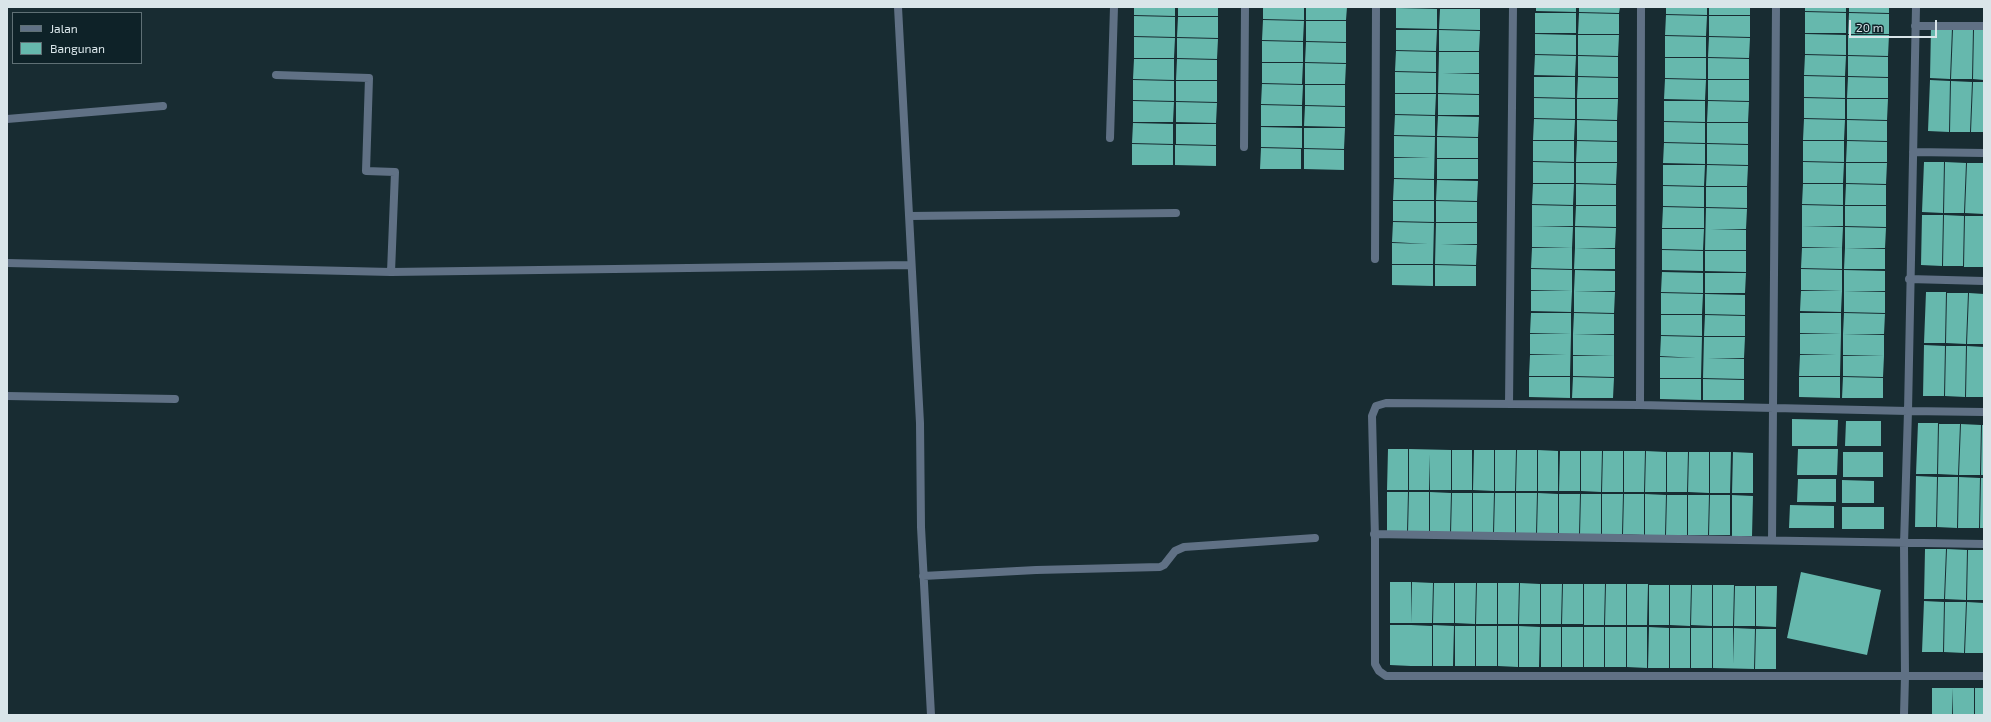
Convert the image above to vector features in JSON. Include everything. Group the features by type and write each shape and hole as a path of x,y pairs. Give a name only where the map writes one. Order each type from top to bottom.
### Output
{"street":[{"path":"898,7 913,216 911,265 920,423 923,576 931,715"},
{"path":"1110,138 1114,7"},
{"path":"1244,147 1245,7"},
{"path":"1375,259 1376,7"},
{"path":"1509,404 1513,7"},
{"path":"1640,405 1641,7"},
{"path":"1772,540 1776,7"},
{"path":"1904,715 1904,544 1916,7"},
{"path":"1915,26 1984,26"},
{"path":"276,75 369,78 366,171 394,172 391,272"},
{"path":"7,119 163,106"},
{"path":"1913,152 1984,153"},
{"path":"913,216 1176,213"},
{"path":"7,263 391,272 911,265"},
{"path":"1910,279 1984,281"},
{"path":"7,396 175,399"},
{"path":"1984,412 1640,405 1386,403 1376,406 1372,416 1375,664 1379,671 1386,676 1984,676"},
{"path":"1374,534 1772,540 1904,544 1984,544"},
{"path":"923,576 965,572 1160,567 1164,565 1175,551 1184,547 1315,538"}],"building":[{"path":"1134,7 1175,7 1175,16 1134,15"},
{"path":"1178,7 1218,7 1218,16 1178,16"},
{"path":"1263,7 1304,7 1304,20 1263,19"},
{"path":"1306,7 1347,7 1346,20 1306,20"},
{"path":"1536,7 1576,7 1576,12 1536,11"},
{"path":"1579,7 1620,7 1619,13 1579,12"},
{"path":"1666,7 1707,7 1707,15 1666,14"},
{"path":"1709,7 1750,7 1750,15 1709,15"},
{"path":"1805,7 1846,7 1846,12 1805,11"},
{"path":"1849,7 1889,7 1889,13 1849,12"},
{"path":"1396,8 1437,9 1437,29 1396,28"},
{"path":"1440,9 1480,9 1480,30 1439,29"},
{"path":"1805,12 1846,13 1846,33 1805,33"},
{"path":"1535,13 1576,13 1576,33 1535,33"},
{"path":"1579,13 1619,14 1619,34 1578,34"},
{"path":"1849,13 1889,14 1889,34 1848,34"},
{"path":"1666,15 1707,16 1706,36 1665,35"},
{"path":"1134,16 1175,17 1175,37 1134,36"},
{"path":"1709,16 1750,16 1750,37 1709,36"},
{"path":"1178,17 1218,17 1218,38 1177,37"},
{"path":"1263,20 1304,21 1303,41 1262,40"},
{"path":"1306,21 1346,21 1346,42 1306,41"},
{"path":"1931,28 1952,28 1950,79 1930,78"},
{"path":"1953,29 1973,29 1972,79 1951,79"},
{"path":"1974,29 1984,29 1984,80 1973,79"},
{"path":"1396,30 1437,30 1436,51 1396,50"},
{"path":"1439,30 1480,31 1479,51 1439,51"},
{"path":"1535,34 1576,35 1576,55 1535,54"},
{"path":"1805,34 1846,35 1846,55 1805,54"},
{"path":"1578,35 1619,35 1618,56 1578,55"},
{"path":"1848,35 1889,35 1888,56 1848,55"},
{"path":"1665,36 1706,37 1706,57 1665,57"},
{"path":"1134,37 1175,38 1174,58 1134,58"},
{"path":"1709,37 1750,38 1749,58 1708,57"},
{"path":"1177,38 1218,39 1217,59 1177,58"},
{"path":"1262,41 1303,42 1303,62 1262,62"},
{"path":"1306,42 1346,43 1346,63 1305,62"},
{"path":"1396,51 1436,52 1436,72 1395,71"},
{"path":"1439,52 1479,52 1479,73 1443,73 1479,74 1479,94 1438,93"},
{"path":"1535,55 1576,56 1575,76 1534,75"},
{"path":"1805,55 1846,56 1845,76 1804,75"},
{"path":"1578,56 1618,57 1618,77 1578,76"},
{"path":"1848,56 1888,57 1888,77 1848,76"},
{"path":"1665,58 1706,58 1706,79 1665,78"},
{"path":"1708,58 1749,59 1749,79 1708,79"},
{"path":"1134,59 1174,59 1174,80 1133,79"},
{"path":"1177,59 1217,60 1217,80 1176,80"},
{"path":"1262,63 1303,63 1302,84 1262,83"},
{"path":"1305,63 1346,64 1345,84 1305,84"},
{"path":"1395,72 1436,73 1436,93 1395,93"},
{"path":"1804,76 1845,77 1845,98 1804,97"},
{"path":"1534,77 1575,77 1575,98 1534,97"},
{"path":"1578,77 1618,78 1618,98 1577,98"},
{"path":"1848,77 1888,78 1888,98 1847,98"},
{"path":"1665,79 1706,80 1705,100 1664,99"},
{"path":"1133,80 1174,81 1174,101 1133,100"},
{"path":"1708,80 1749,80 1749,101 1708,100"},
{"path":"1930,80 1950,81 1949,132 1928,131"},
{"path":"1176,81 1217,81 1217,102 1176,101"},
{"path":"1951,81 1972,82 1970,132 1950,132"},
{"path":"1973,82 1984,82 1984,132 1971,132"},
{"path":"1262,84 1303,85 1302,105 1261,104"},
{"path":"1305,85 1345,85 1345,106 1305,105"},
{"path":"1395,94 1436,94 1435,115 1395,114"},
{"path":"1438,94 1479,95 1479,115 1438,115"},
{"path":"1534,98 1575,99 1575,119 1534,118"},
{"path":"1804,98 1845,99 1845,119 1804,118"},
{"path":"1577,99 1618,99 1617,120 1577,119"},
{"path":"1847,99 1888,99 1887,120 1847,119"},
{"path":"1133,101 1174,102 1173,122 1133,122"},
{"path":"1664,101 1705,101 1705,122 1664,121"},
{"path":"1708,101 1749,102 1748,122 1707,122"},
{"path":"1176,102 1217,103 1216,123 1176,122"},
{"path":"1261,105 1302,106 1302,126 1261,126"},
{"path":"1305,106 1345,107 1345,127 1304,126"},
{"path":"1395,115 1435,116 1435,136 1394,135"},
{"path":"1438,116 1479,117 1478,137 1437,136"},
{"path":"1534,119 1575,120 1574,140 1533,140"},
{"path":"1804,119 1845,120 1844,140 1803,140"},
{"path":"1577,120 1617,121 1617,141 1577,140"},
{"path":"1847,120 1887,121 1887,141 1847,140"},
{"path":"1664,122 1705,123 1705,143 1664,142"},
{"path":"1133,123 1173,124 1173,144 1132,143"},
{"path":"1707,123 1748,123 1748,144 1707,143"},
{"path":"1176,124 1216,124 1216,145 1176,144"},
{"path":"1261,127 1302,128 1302,148 1261,147"},
{"path":"1304,128 1345,128 1344,149 1304,148"},
{"path":"1394,136 1435,137 1434,179 1394,178 1394,158 1430,157 1394,157"},
{"path":"1437,137 1478,138 1478,158 1437,158"},
{"path":"1533,141 1574,141 1574,162 1533,161"},
{"path":"1577,141 1617,142 1617,162 1576,162"},
{"path":"1803,141 1844,141 1844,162 1803,161"},
{"path":"1847,141 1887,142 1887,162 1846,162"},
{"path":"1664,143 1705,144 1705,164 1663,163"},
{"path":"1132,144 1173,145 1173,165 1132,165"},
{"path":"1707,144 1748,145 1748,165 1707,164"},
{"path":"1175,145 1216,146 1216,166 1175,165"},
{"path":"1261,148 1301,149 1301,169 1260,169"},
{"path":"1304,149 1344,150 1344,170 1304,169"},
{"path":"1437,159 1478,159 1478,179 1437,179"},
{"path":"1533,162 1574,163 1574,183 1533,183"},
{"path":"1803,162 1844,163 1843,183 1803,183"},
{"path":"1924,162 1944,162 1943,213 1922,212"},
{"path":"1945,162 1966,163 1964,213 1944,213"},
{"path":"1576,163 1617,163 1616,184 1576,183"},
{"path":"1846,163 1887,163 1886,184 1846,183"},
{"path":"1967,163 1984,163 1984,214 1965,213"},
{"path":"1663,165 1705,165 1704,186 1663,185"},
{"path":"1707,165 1748,166 1747,186 1706,186"},
{"path":"1394,179 1434,180 1434,200 1393,200"},
{"path":"1437,180 1478,181 1477,201 1436,200"},
{"path":"1533,184 1574,184 1573,205 1532,204"},
{"path":"1576,184 1616,185 1616,205 1576,205"},
{"path":"1803,184 1843,184 1843,205 1802,204"},
{"path":"1846,184 1886,185 1886,205 1845,205"},
{"path":"1663,186 1704,187 1704,207 1663,206"},
{"path":"1706,187 1747,187 1747,208 1706,207"},
{"path":"1393,201 1434,201 1434,222 1393,221"},
{"path":"1436,201 1477,202 1477,222 1436,222"},
{"path":"1532,205 1573,206 1573,226 1532,226"},
{"path":"1802,205 1843,206 1843,226 1802,226"},
{"path":"1576,206 1616,206 1616,227 1575,226"},
{"path":"1845,206 1886,206 1886,227 1845,226"},
{"path":"1663,207 1704,208 1704,228 1662,228"},
{"path":"1706,208 1747,209 1746,229 1711,230 1746,230 1746,250 1705,250"},
{"path":"1922,215 1943,215 1942,266 1921,265"},
{"path":"1944,215 1964,216 1963,266 1943,266"},
{"path":"1965,216 1984,216 1984,267 1964,267"},
{"path":"1393,222 1434,223 1433,264 1392,264 1392,243 1428,244 1392,242"},
{"path":"1436,223 1477,223 1477,244 1441,244 1477,245 1476,265 1435,264"},
{"path":"1532,226 1573,227 1572,248 1532,247"},
{"path":"1802,226 1843,227 1842,248 1802,247"},
{"path":"1575,227 1616,228 1615,248 1575,248"},
{"path":"1845,227 1886,228 1885,248 1845,248"},
{"path":"1662,229 1704,229 1703,250 1662,249"},
{"path":"1532,248 1572,248 1572,269 1531,268"},
{"path":"1575,248 1615,249 1615,269 1574,269"},
{"path":"1802,248 1842,248 1842,269 1801,268"},
{"path":"1845,248 1885,249 1885,269 1844,269"},
{"path":"1662,250 1703,251 1703,271 1662,270"},
{"path":"1705,251 1746,251 1746,272 1705,271"},
{"path":"1392,265 1433,265 1433,286 1392,285"},
{"path":"1435,265 1476,266 1476,286 1435,286"},
{"path":"1531,269 1572,270 1572,291 1531,290"},
{"path":"1801,269 1842,270 1842,291 1801,290"},
{"path":"1575,270 1615,271 1615,291 1574,291"},
{"path":"1844,270 1885,271 1885,291 1844,291"},
{"path":"1662,272 1703,273 1703,293 1661,292"},
{"path":"1705,273 1746,273 1745,293 1705,293"},
{"path":"1531,291 1572,291 1571,312 1531,311"},
{"path":"1574,291 1615,292 1614,313 1574,312"},
{"path":"1801,291 1842,291 1841,312 1800,311"},
{"path":"1844,291 1885,292 1885,313 1844,312"},
{"path":"1926,292 1946,292 1945,343 1924,343"},
{"path":"1661,293 1703,294 1702,314 1661,314"},
{"path":"1947,293 1968,293 1966,344 1946,343"},
{"path":"1969,293 1984,294 1984,344 1967,344"},
{"path":"1705,294 1745,295 1745,315 1705,314"},
{"path":"1531,313 1571,313 1571,334 1530,333"},
{"path":"1574,313 1614,314 1614,334 1573,334"},
{"path":"1800,313 1841,313 1841,334 1800,333"},
{"path":"1844,313 1885,314 1884,334 1843,334"},
{"path":"1661,315 1702,315 1702,336 1661,335"},
{"path":"1705,315 1745,316 1745,336 1704,336"},
{"path":"1530,334 1571,334 1570,376 1529,376 1530,355 1566,355 1530,354"},
{"path":"1573,334 1614,335 1614,356 1573,355"},
{"path":"1800,334 1841,334 1840,376 1799,376 1800,355 1836,355 1800,354"},
{"path":"1843,334 1884,335 1884,356 1843,355"},
{"path":"1661,336 1702,337 1701,378 1660,378 1660,357 1696,358 1660,356"},
{"path":"1704,337 1745,337 1744,358 1708,358 1744,359 1744,379 1703,378"},
{"path":"1924,345 1945,346 1944,396 1923,396"},
{"path":"1946,346 1966,346 1965,397 1945,396"},
{"path":"1967,346 1984,347 1984,397 1966,397"},
{"path":"1573,356 1614,356 1614,377 1573,376"},
{"path":"1843,356 1884,356 1883,377 1843,376"},
{"path":"1529,377 1570,377 1570,398 1529,397"},
{"path":"1573,377 1614,378 1613,398 1572,398"},
{"path":"1799,377 1840,377 1840,398 1799,397"},
{"path":"1843,377 1883,378 1883,398 1842,398"},
{"path":"1660,379 1701,379 1701,400 1660,399"},
{"path":"1703,379 1744,380 1744,400 1703,400"},
{"path":"1792,419 1838,420 1837,446 1792,446"},
{"path":"1846,421 1881,421 1881,446 1845,446"},
{"path":"1918,423 1938,423 1937,474 1916,474"},
{"path":"1939,424 1960,424 1958,475 1938,474"},
{"path":"1961,424 1981,425 1980,475 1959,475"},
{"path":"1982,425 1984,425 1984,475 1981,475"},
{"path":"1388,449 1408,449 1408,490 1387,490"},
{"path":"1409,449 1451,450 1451,490 1430,490 1430,454 1429,490 1409,490"},
{"path":"1798,449 1838,449 1837,475 1797,475"},
{"path":"1452,450 1472,450 1472,490 1452,490"},
{"path":"1474,450 1494,450 1494,491 1473,490"},
{"path":"1495,450 1516,450 1515,491 1495,491"},
{"path":"1517,450 1537,450 1537,491 1516,491"},
{"path":"1538,450 1558,451 1558,491 1538,491"},
{"path":"1560,451 1580,451 1580,491 1559,491"},
{"path":"1581,451 1602,451 1601,492 1581,491"},
{"path":"1603,451 1623,451 1623,492 1602,492"},
{"path":"1624,451 1645,451 1644,492 1624,492"},
{"path":"1646,451 1666,452 1666,492 1645,492"},
{"path":"1667,452 1688,452 1687,492 1667,492"},
{"path":"1689,452 1709,452 1709,493 1688,492"},
{"path":"1710,452 1731,452 1730,493 1710,493"},
{"path":"1733,452 1753,453 1753,493 1732,493"},
{"path":"1843,452 1883,452 1883,477 1843,477"},
{"path":"1916,476 1937,477 1936,527 1915,527"},
{"path":"1938,477 1958,477 1957,528 1937,527"},
{"path":"1959,477 1980,478 1979,528 1958,528"},
{"path":"1981,478 1984,478 1984,528 1980,528"},
{"path":"1798,479 1836,479 1836,502 1797,502"},
{"path":"1842,480 1874,481 1874,503 1842,503"},
{"path":"1387,492 1408,492 1407,532 1387,532"},
{"path":"1409,492 1429,492 1429,533 1408,532"},
{"path":"1430,492 1451,493 1450,533 1430,533"},
{"path":"1452,493 1472,493 1472,533 1451,533"},
{"path":"1473,493 1494,493 1493,533 1473,533"},
{"path":"1495,493 1515,493 1515,533 1494,533"},
{"path":"1516,493 1537,493 1536,534 1516,533"},
{"path":"1538,493 1558,494 1558,534 1537,534"},
{"path":"1559,494 1580,494 1579,534 1559,534"},
{"path":"1581,494 1601,494 1601,534 1580,534"},
{"path":"1602,494 1623,494 1622,534 1602,534"},
{"path":"1624,494 1644,494 1644,535 1623,534"},
{"path":"1645,494 1666,495 1665,535 1645,535"},
{"path":"1667,495 1687,495 1687,535 1666,535"},
{"path":"1688,495 1709,495 1708,535 1688,535"},
{"path":"1710,495 1730,495 1730,535 1709,535"},
{"path":"1732,495 1753,496 1752,536 1732,536"},
{"path":"1790,505 1834,506 1834,528 1789,528"},
{"path":"1842,507 1884,507 1884,529 1842,529"},
{"path":"1925,549 1946,549 1944,599 1924,599"},
{"path":"1947,549 1967,550 1966,600 1945,599"},
{"path":"1968,550 1984,550 1984,600 1967,600"},
{"path":"1801,572 1881,590 1867,655 1787,638"},
{"path":"1390,582 1411,582 1411,623 1390,623"},
{"path":"1412,582 1433,583 1432,623 1411,623"},
{"path":"1434,583 1454,583 1454,623 1433,623"},
{"path":"1455,583 1476,583 1475,624 1455,623"},
{"path":"1477,583 1497,583 1497,624 1476,624"},
{"path":"1498,583 1519,583 1518,624 1498,624"},
{"path":"1520,583 1540,584 1540,624 1519,624"},
{"path":"1541,584 1562,584 1561,624 1541,624"},
{"path":"1563,584 1583,584 1583,624 1562,624"},
{"path":"1584,584 1605,584 1604,625 1584,625"},
{"path":"1606,584 1626,584 1626,625 1605,625"},
{"path":"1627,584 1648,584 1647,625 1627,625"},
{"path":"1649,585 1669,585 1669,625 1649,625"},
{"path":"1670,585 1691,585 1690,626 1670,625"},
{"path":"1692,585 1712,585 1712,626 1691,625"},
{"path":"1713,585 1734,585 1733,626 1713,626"},
{"path":"1735,586 1755,586 1755,626 1734,626"},
{"path":"1756,586 1777,586 1776,627 1756,626"},
{"path":"1924,601 1944,602 1943,652 1922,652"},
{"path":"1945,602 1966,602 1964,653 1944,652"},
{"path":"1967,602 1984,603 1984,653 1965,653"},
{"path":"1390,625 1411,625 1411,666 1390,665"},
{"path":"1411,625 1432,626 1432,666 1411,666"},
{"path":"1433,625 1454,626 1453,666 1433,666"},
{"path":"1455,626 1475,626 1475,666 1455,666"},
{"path":"1476,626 1497,626 1497,666 1476,666"},
{"path":"1498,626 1518,626 1518,667 1498,666"},
{"path":"1519,626 1540,627 1539,667 1519,667"},
{"path":"1541,627 1561,627 1561,667 1541,667"},
{"path":"1562,627 1583,627 1583,667 1562,667"},
{"path":"1584,627 1604,627 1604,667 1584,667"},
{"path":"1605,627 1626,627 1626,667 1605,667"},
{"path":"1627,627 1647,627 1647,668 1627,667"},
{"path":"1649,627 1669,628 1669,668 1648,668"},
{"path":"1670,628 1690,628 1690,668 1670,668"},
{"path":"1691,628 1712,628 1712,668 1691,668"},
{"path":"1713,628 1733,628 1733,664 1734,628 1755,629 1754,669 1713,668"},
{"path":"1756,629 1776,629 1776,669 1755,669"},
{"path":"1932,688 1953,688 1952,715 1932,715"},
{"path":"1953,688 1974,688 1974,715 1953,715"},
{"path":"1975,688 1984,688 1984,715 1975,715"}]}
